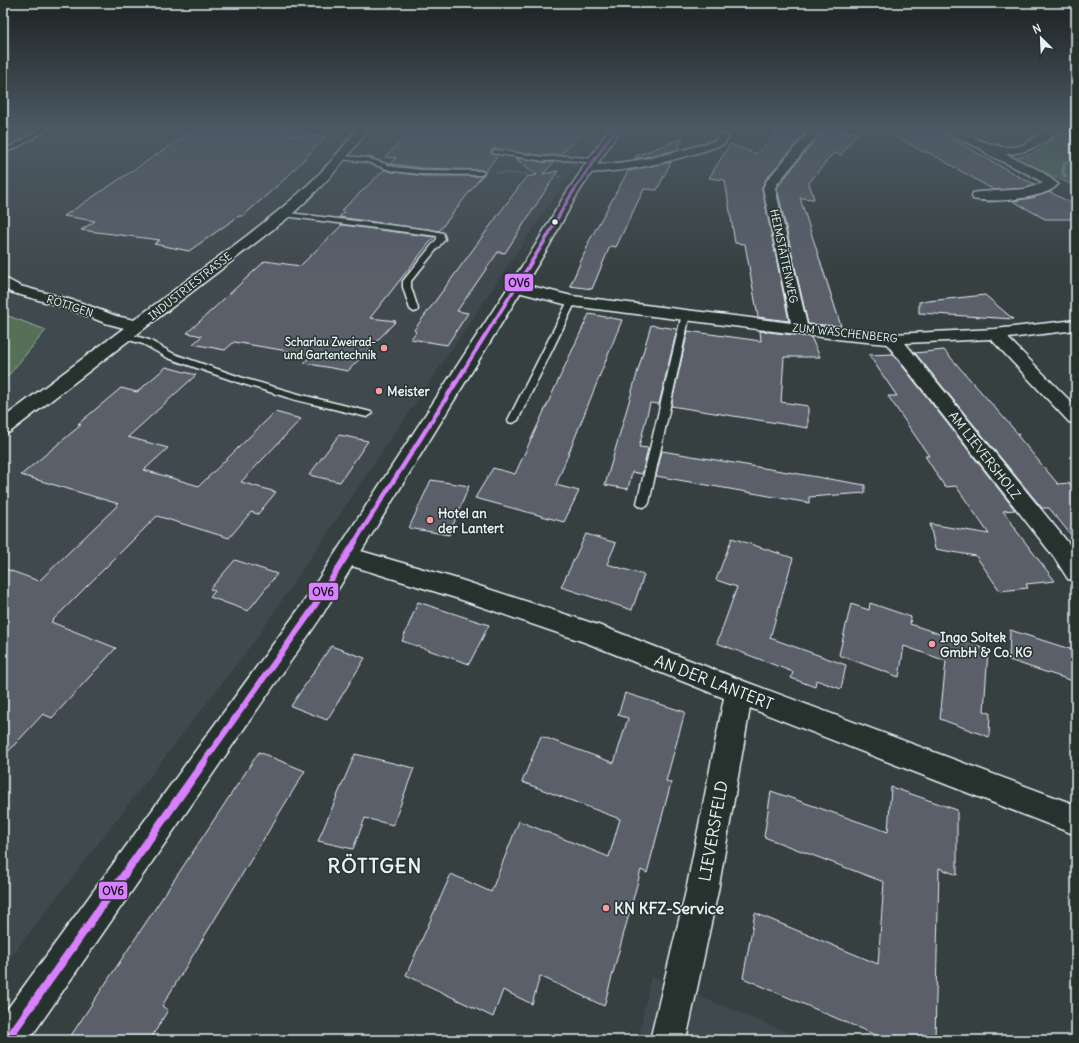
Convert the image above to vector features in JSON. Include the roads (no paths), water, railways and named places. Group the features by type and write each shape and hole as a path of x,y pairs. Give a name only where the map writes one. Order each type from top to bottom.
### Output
{"street":[{"name":"INDUSTRIESTRASSE","path":"3,428 284,214 325,177"},
{"path":"6,1040 266,677 347,556 542,246 561,211 584,177"},
{"name":"HEIMSTÄTTENWEG","path":"776,177 769,188 800,329"},
{"path":"978,196 1024,193 1043,189 1052,184 1042,177"},
{"name":"RÖTTGEN","path":"3,282 15,289 73,305 111,320 138,326"},
{"name":"ZUM WASCHENBERG","path":"515,287 572,301 892,339 996,334 1076,325"},
{"path":"996,334 1076,418"},
{"name":"AM LIEVERSHOLZ","path":"892,339 1062,551 1076,572"},
{"name":"AN DER LANTERT","path":"347,556 461,590 595,635 739,692 1076,820"},
{"name":"LIEVERSFELD","path":"668,1040 702,891 739,692"}],"lane":[{"path":"284,214 429,232 440,235 440,239 407,281 407,287 414,309"},
{"path":"513,420 572,301"},
{"path":"643,503 686,314"},
{"path":"125,336 146,342 171,356 243,381 300,398 367,414"}],"place":[{"name":"Scharlau Zweirad- und Gartentechnik","path":"384,348"},
{"name":"Meister","path":"379,391"},
{"name":"Hotel an der Lantert","path":"430,520"},
{"name":"Ingo Soltek GmbH & Co. KG","path":"932,644"},
{"name":"KN KFZ-Service","path":"606,908"}],"district":[{"name":"RÖTTGEN","path":"375,866"}]}
